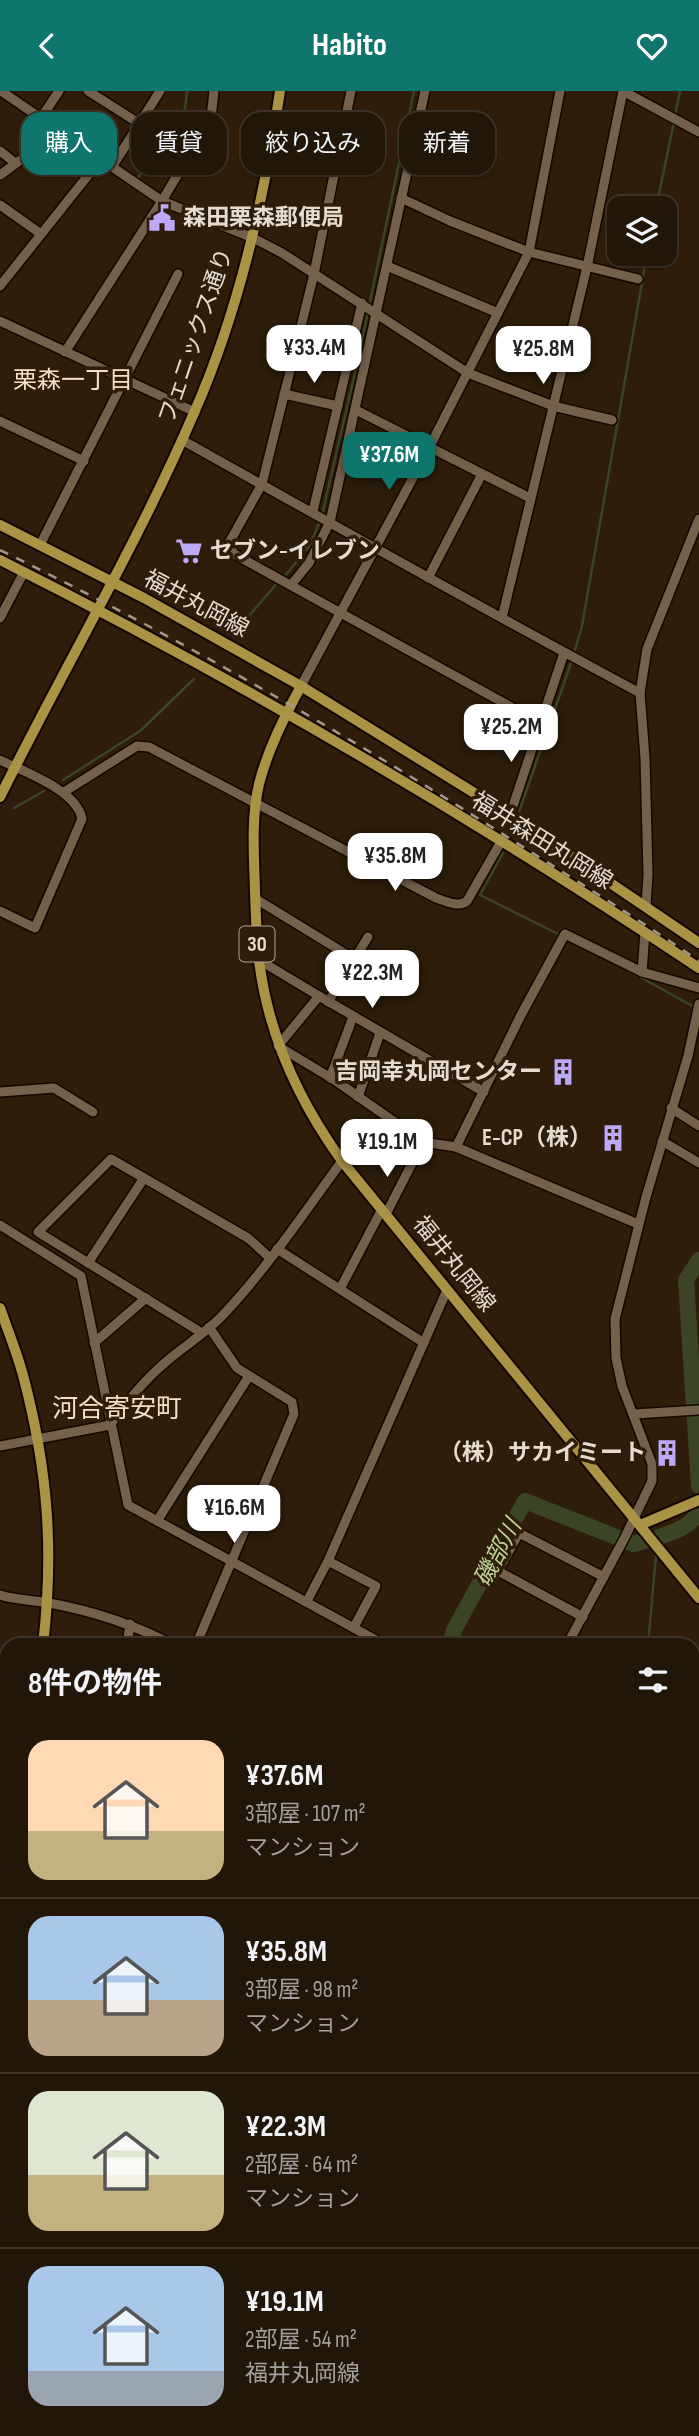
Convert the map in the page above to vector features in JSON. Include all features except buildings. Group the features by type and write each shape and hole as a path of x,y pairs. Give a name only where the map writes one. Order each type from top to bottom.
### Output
{"main road":[{"name":"フェニックス通り","path":"112,583 195,412 233,307 270,164 280,91"},
{"path":"0,525 112,583"},
{"path":"0,561 98,610 286,713"},
{"name":"福井丸岡線","path":"0,797 112,583 301,686 268,754 256,803 253,853 258,960 278,1046 308,1110 342,1161 699,1598"},
{"name":"福井森田丸岡線","path":"301,686 510,815 699,943"},
{"name":"福井森田丸岡線","path":"286,713 502,840 699,968"},
{"path":"0,1308 23,1377 38,1438 50,1532 44,1638"},
{"path":"637,1522 699,1500"}],"street":[{"path":"1,91 32,112"},
{"path":"45,112 59,91"},
{"path":"88,91 131,119"},
{"path":"147,112 160,91"},
{"path":"65,352 162,201 211,118 214,91"},
{"path":"351,91 314,274 262,484 229,543 234,554 540,723"},
{"path":"291,585 309,563 330,522 425,91"},
{"path":"301,686 376,549 529,252 560,91"},
{"path":"502,618 587,267 623,91 699,132"},
{"path":"117,159 131,137"},
{"path":"0,151 14,162"},
{"path":"0,175 21,157"},
{"path":"117,170 162,201 253,238 282,253 468,373 553,406 612,420"},
{"path":"0,286 88,175"},
{"path":"401,198 450,221 529,252 638,279"},
{"path":"0,205 41,234"},
{"path":"387,266 498,313"},
{"path":"40,545 178,274"},
{"path":"313,511 362,303"},
{"path":"0,321 195,412"},
{"path":"284,394 338,406"},
{"path":"356,410 530,498"},
{"path":"0,421 84,461"},
{"path":"182,440 640,693"},
{"path":"428,578 482,474"},
{"path":"646,906 648,874 645,758 640,693 647,649 699,519"},
{"path":"0,618 24,572"},
{"path":"510,815 564,653"},
{"path":"64,792 137,746 149,747 436,898 463,905 502,840"},
{"path":"0,760 64,792 81,812 82,819 34,928 0,911"},
{"path":"256,899 354,959"},
{"path":"642,972 645,932"},
{"path":"456,1147 521,1015 565,934 642,972 699,988"},
{"path":"328,1002 368,937"},
{"path":"258,960 484,1092"},
{"path":"319,996 278,1046 423,1142 456,1147 638,1224"},
{"path":"572,1638 637,1522 652,1481 652,1464 622,1386 616,1358 615,1319 638,1224 688,1056 699,1004"},
{"path":"330,1078 353,1017"},
{"path":"358,1097 380,1033"},
{"path":"0,1092 54,1088 93,1112"},
{"path":"671,1108 699,1126"},
{"path":"663,1141 699,1163"},
{"path":"340,1289 423,1142"},
{"path":"199,1638 294,1414 292,1402 237,1368 206,1330 146,1299 38,1232 111,1159 248,1238 270,1258"},
{"path":"0,1446 110,1425 137,1390 158,1369 206,1330 234,1302 342,1161"},
{"path":"88,1263 144,1178"},
{"path":"0,1225 81,1276 128,1505 373,1638"},
{"path":"277,1249 424,1343"},
{"path":"307,1601 328,1561 447,1290"},
{"path":"94,1343 146,1299"},
{"path":"158,1521 249,1376"},
{"path":"634,1414 695,1410"},
{"path":"583,1617 498,1571 519,1534 604,1577"},
{"path":"328,1561 376,1586 354,1627"},
{"path":"0,1595 48,1602 108,1616 159,1638"},
{"path":"128,1638 130,1624"}],"waterway":[{"path":"137,179 185,109 187,91"},
{"path":"322,515 357,364 414,91"},
{"path":"675,116 680,91"},
{"path":"659,196 674,122"},
{"path":"574,653 582,626 645,266"},
{"path":"284,577 310,545 320,521"},
{"path":"235,632 279,581"},
{"path":"519,812 572,660"},
{"path":"63,780 140,731 194,679"},
{"path":"14,808 44,791"},
{"path":"503,853 480,895 560,935"},
{"path":"613,962 696,1008"},
{"name":"磯部川","path":"699,1260 686,1280 699,1486"},
{"name":"磯部川","path":"452,1638 525,1501 634,1544 645,1541"},
{"name":"磯部川","path":"659,1537 687,1525 699,1511"},
{"path":"649,1638 656,1555"}],"railway":[{"path":"0,550 196,652 323,724 450,801 699,961"}],"place":[{"name":"森田栗森郵便局","path":"162,218"},
{"name":"セブン-イレブン","path":"189,551"},
{"name":"吉岡幸丸岡センター","path":"563,1072"},
{"name":"E-CP（株）","path":"613,1138"},
{"name":"（株）サカイミート","path":"667,1453"}],"district":[{"name":"栗森一丁目","path":"73,380"},
{"name":"河合寄安町","path":"117,1409"}]}
